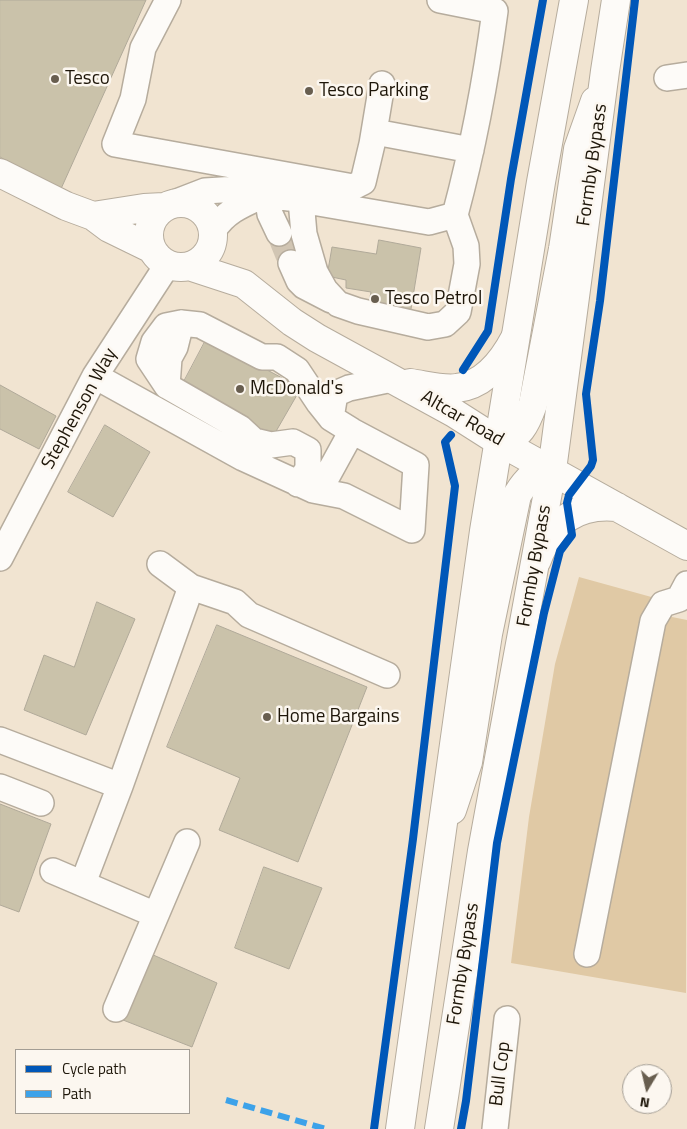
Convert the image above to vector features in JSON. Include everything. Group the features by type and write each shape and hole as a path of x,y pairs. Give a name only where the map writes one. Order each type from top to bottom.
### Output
{"main road":[{"name":"Formby Bypass","path":"400,1129 484,531 541,182 574,0"},
{"name":"Formby Bypass","path":"439,1129 482,851 552,470 616,0"},
{"path":"498,441 510,440 515,437 526,422 533,404 562,249 578,150 605,71"},
{"name":"Altcar Road","path":"0,173 66,206 92,216 109,228 170,260 244,284 300,328 454,413 498,441 687,546"},
{"path":"185,202 199,209 210,220 213,234 210,247 205,256 198,262 170,260 149,240 149,230 152,221 157,213 169,205 185,202"},
{"name":"Altcar Road","path":"92,216 169,205"},
{"name":"Altcar Road","path":"213,234 239,269 244,284"},
{"path":"393,380 449,388 469,385 482,379 494,368 506,354 515,338"},
{"path":"441,842 468,762 488,634 517,495 532,476 545,470 552,470"},
{"path":"535,566 549,536 569,516 591,507 618,507"}],"street":[{"path":"168,0 143,48 133,100 116,144 353,187 363,182 382,84"},
{"path":"291,263 304,286 358,312 428,327 445,324 458,312 466,264 466,246 455,215 471,150 489,57 495,11 440,0"},
{"path":"374,132 471,150"},
{"path":"169,205 205,191 237,189 429,222 455,215"},
{"path":"266,195 270,214 279,233"},
{"path":"213,234 221,219 233,210 266,195"},
{"path":"301,200 304,234 315,272 325,290 338,304"},
{"name":"Stephenson Way","path":"0,558 95,376 170,260"},
{"path":"95,376 243,458 312,485 344,496 412,530 416,466 331,418 297,370 277,358 262,358 200,325 181,323 175,347 169,358 167,386 240,428 254,440 272,445 293,442 308,450 308,469 312,485"},
{"path":"331,418 335,394 349,388 393,380"},
{"path":"312,485 352,431"},
{"path":"160,564 250,615 387,675"},
{"path":"587,954 653,621 664,604 679,598 687,584"},
{"path":"83,883 120,786 214,594"},
{"path":"0,740 120,786"},
{"path":"0,787 41,803"},
{"path":"116,1009 187,842"},
{"path":"53,871 156,915"},
{"name":"Bull Cop","path":"495,1129 508,1019"}],"shaded area":[{"path":"579,577 655,598 652,613 687,620 686,993 511,963 529,817 555,664"}],"building":[{"name":"Tesco","path":"0,0 146,0 60,191 0,157"},
{"path":"288,229 300,260 284,266 272,236"},
{"path":"379,240 421,248 410,315 368,307 371,292 346,288 346,280 327,276 332,247 376,254"},
{"name":"McDonald's","path":"207,338 301,388 271,440 179,391"},
{"path":"0,385 56,416 39,449 0,429"},
{"path":"105,425 150,452 113,517 68,492"},
{"path":"97,602 135,619 86,735 24,710 44,655 74,667"},
{"name":"Home Bargains","path":"217,625 367,687 298,862 219,830 240,778 167,747"},
{"path":"0,804 51,824 19,912 0,905"},
{"path":"264,867 322,888 289,969 235,948"},
{"path":"151,954 217,983 192,1047 123,1020"}],"tunnel":[{"path":"279,233 291,263"}],"marked path":[{"path":"226,1100 326,1129"}],"cycle path":[{"path":"463,370 488,331 511,179 543,0"},
{"path":"461,1129 497,843 544,613 560,551 572,535 567,503 569,495 591,466 593,460 586,394 600,301 635,0"},
{"path":"374,1129 413,839 455,486 445,442 451,435"}],"place":[{"name":"Tesco","path":"55,79"},
{"name":"Tesco Parking","path":"309,91"},
{"name":"Tesco Petrol","path":"375,299"},
{"name":"McDonald's","path":"240,389"},
{"name":"Home Bargains","path":"267,717"}]}
